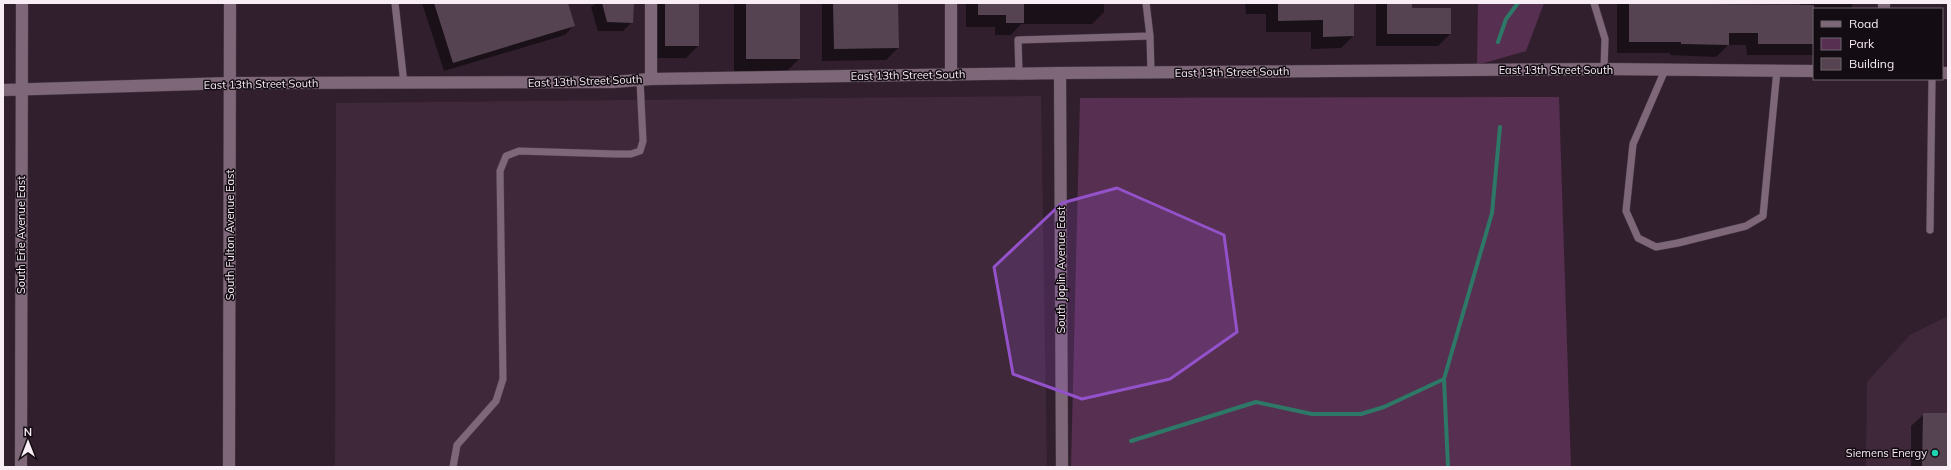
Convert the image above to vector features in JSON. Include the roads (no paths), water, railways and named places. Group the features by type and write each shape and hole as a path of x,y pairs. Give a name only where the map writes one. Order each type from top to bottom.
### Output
{"street":[{"name":"South Erie Avenue East","path":"21,467 22,3"},
{"name":"South Fulton Avenue East","path":"229,467 230,3"},
{"path":"646,80 651,3"},
{"path":"951,3 951,75"},
{"name":"East 13th Street South","path":"3,90 230,83 404,84 613,82 646,80 1060,72 1151,73 1604,69 1813,71"},
{"name":"South Joplin Avenue East","path":"1060,72 1062,467"}],"lane":[{"path":"395,3 404,84"},
{"path":"1146,3 1150,36 1151,73"},
{"path":"1594,3 1605,40 1604,69"},
{"path":"1019,73 1018,40 1150,36"},
{"path":"1664,70 1633,144 1626,211 1638,238 1656,247 1746,226 1763,216 1777,70"},
{"path":"453,467 457,445 496,400 503,379 500,171 506,156 520,151 631,154 640,150 643,141 646,80"},
{"path":"1930,230 1932,80"}],"waterway":[{"path":"1498,42 1506,19 1518,3"},
{"path":"1448,467 1444,379 1492,213 1500,127"},
{"path":"1131,441 1256,402 1312,414 1361,414 1384,407 1444,379"}],"place":[{"name":"Siemens Energy","path":"1935,453"}]}
